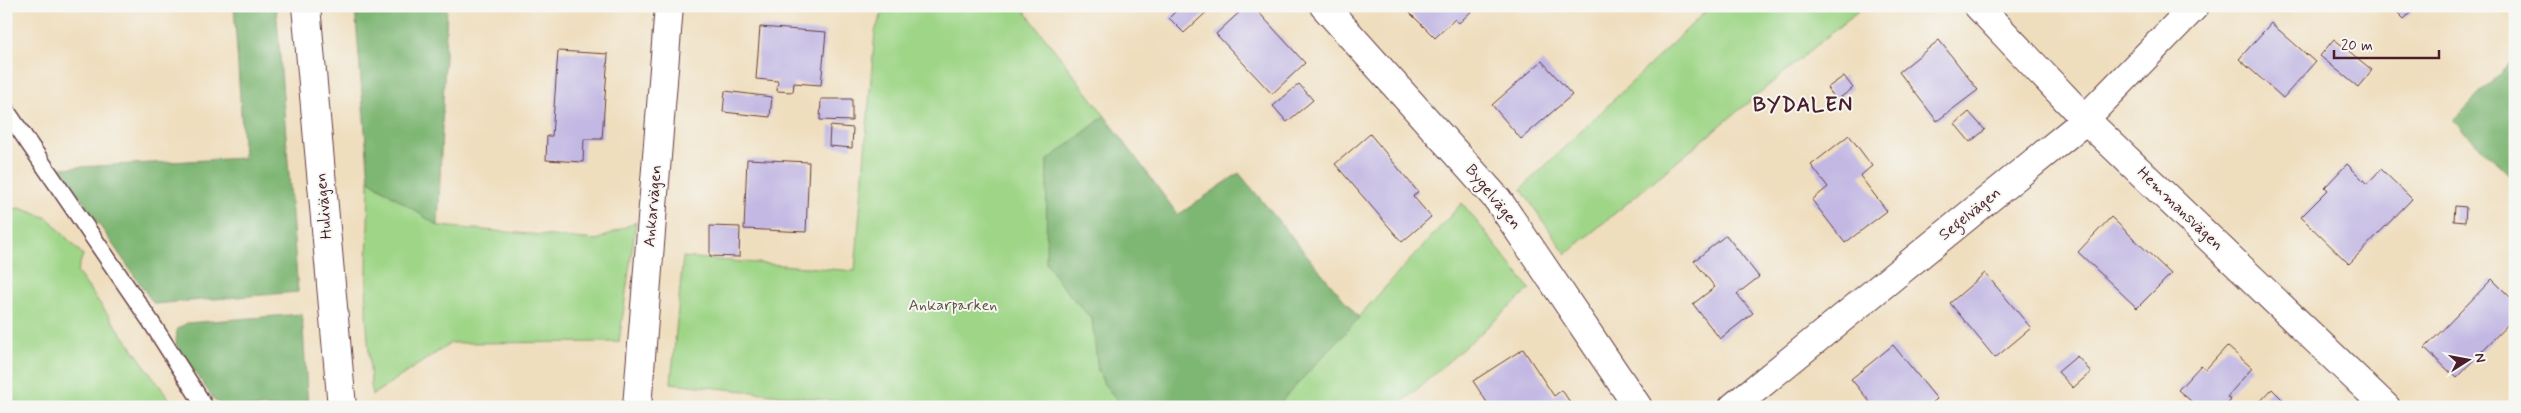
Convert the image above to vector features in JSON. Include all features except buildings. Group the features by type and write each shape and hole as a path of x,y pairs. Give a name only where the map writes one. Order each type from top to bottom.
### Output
{"street":[{"name":"Hulivägen","path":"306,6 342,407"},
{"name":"Ankarvägen","path":"637,407 669,6"},
{"name":"Bygelvägen","path":"1324,6 1498,200 1638,407"},
{"name":"Hemmansvägen","path":"1978,6 2084,118 2386,407"},
{"name":"Segelvägen","path":"1733,407 2076,128 2195,6"}],"lane":[{"path":"6,110 146,314 205,407"}],"green space":[{"path":"234,6 276,6 298,292 154,304 60,168 244,158"},
{"path":"355,6 447,6 438,226 369,180"},
{"name":"Ankarparken","path":"885,6 1021,6 1105,116 1047,161 1061,285 1092,319 1098,370 1104,384 1123,407 891,407 671,383 683,257 855,271 875,31"},
{"path":"1711,6 1864,6 1566,254 1521,189"},
{"path":"2515,58 2515,180 2453,121"},
{"path":"1105,116 1178,215 1239,173 1359,318 1276,407 1123,407 1104,384 1098,370 1092,319 1061,285 1046,262 1047,161"},
{"path":"369,180 439,226 597,240 636,222 619,342 451,343 372,395 366,313"},
{"path":"1462,203 1530,289 1397,407 1276,407"},
{"path":"20,208 48,218 83,255 77,272 175,407 6,407 6,210"},
{"path":"302,314 308,407 226,407 215,401 176,344 177,329 187,323"}],"district":[{"name":"BYDALEN","path":"1803,105"}]}
